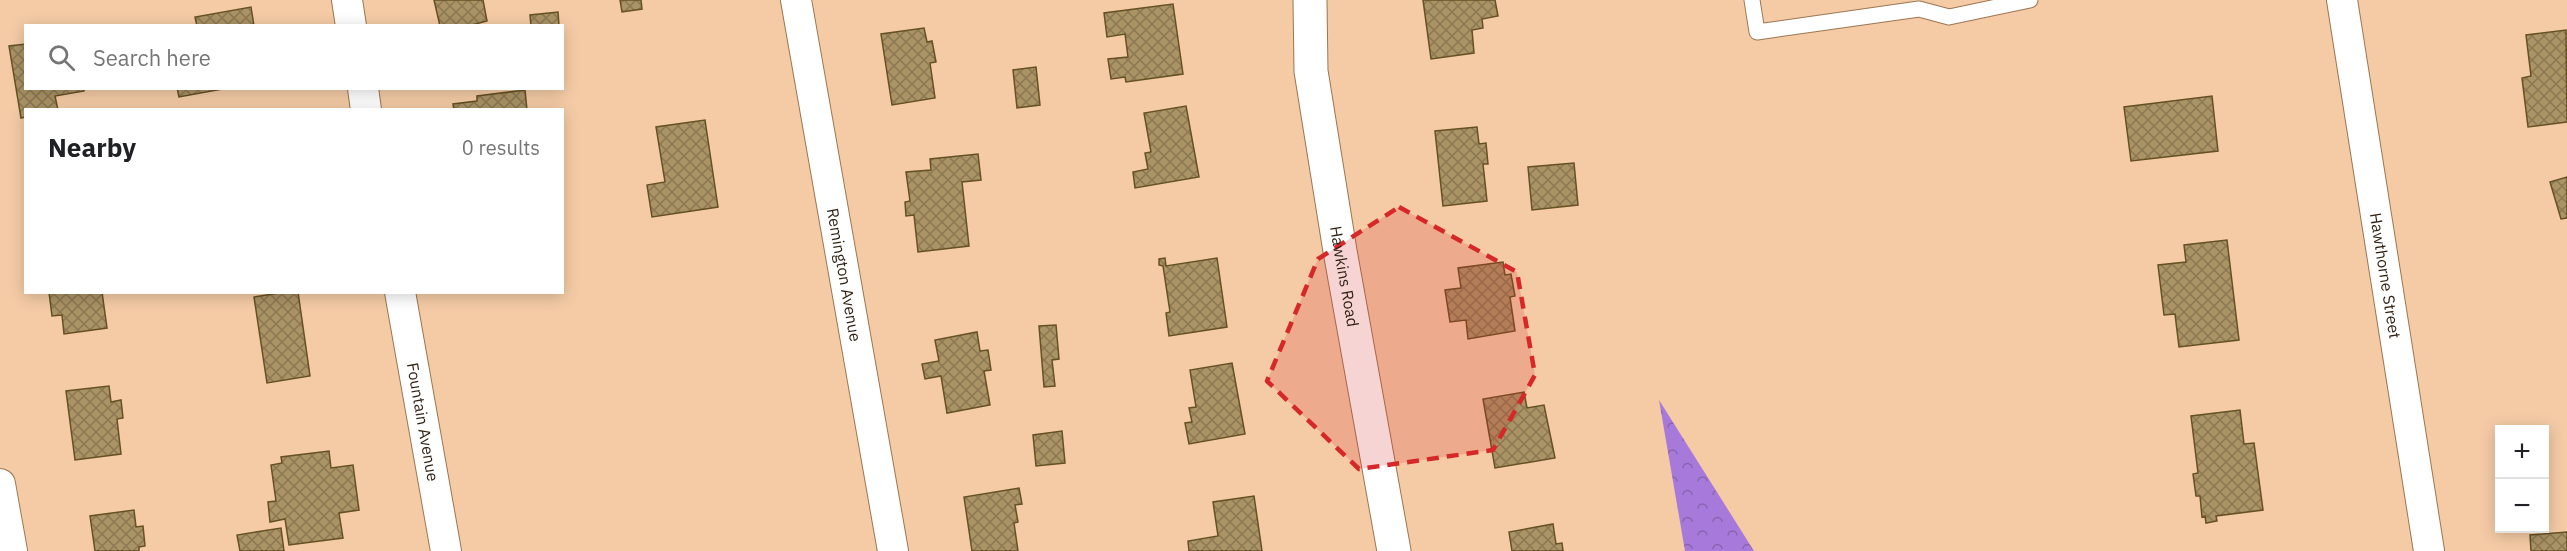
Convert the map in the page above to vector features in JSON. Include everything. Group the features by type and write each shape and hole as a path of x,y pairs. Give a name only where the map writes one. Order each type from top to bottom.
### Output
{"street":[{"path":"347,0 351,24"},
{"name":"Remington Avenue","path":"796,0 893,551"},
{"name":"Hawkins Road","path":"1310,0 1311,71 1340,251 1394,551"},
{"name":"Hawthorne Street","path":"2342,0 2429,551"},
{"path":"363,90 366,108"},
{"name":"Fountain Avenue","path":"400,294 446,551"},
{"path":"0,484 12,551"}],"lane":[{"path":"1752,0 1757,32 1919,9 1949,17 2022,1"}],"highlighted area":[{"path":"1399,207 1517,272 1535,375 1493,450 1359,469 1267,381 1318,259"}],"green space":[{"path":"1659,400 1754,551 1685,551"}],"building":[{"path":"434,0 483,0 487,21 476,24 440,24"},
{"path":"620,0 641,0 642,9 622,12"},
{"path":"1423,0 1495,0 1498,16 1482,19 1483,28 1472,30 1474,53 1431,59"},
{"path":"1173,4 1183,74 1126,82 1125,77 1111,79 1108,59 1128,57 1125,34 1107,37 1104,13"},
{"path":"251,7 254,24 197,24 195,17"},
{"path":"558,12 559,24 531,24 530,15"},
{"path":"924,28 927,42 932,41 936,62 930,63 935,98 892,105 881,34"},
{"path":"2566,30 2567,122 2528,127 2522,78 2531,76 2526,35"},
{"path":"24,44 24,90 84,91 55,96 58,108 24,108 24,117 21,118 9,46"},
{"path":"1036,67 1040,105 1017,108 1013,70"},
{"path":"177,90 217,90 179,97"},
{"path":"525,90 527,108 454,108 453,104 477,101 477,96"},
{"path":"2212,96 2218,151 2131,161 2124,107"},
{"path":"1186,106 1199,177 1135,188 1133,172 1148,169 1145,153 1151,152 1144,113"},
{"path":"705,120 718,207 652,217 647,185 665,182 656,127"},
{"path":"1477,127 1479,144 1486,143 1488,164 1483,164 1487,201 1443,206 1435,131"},
{"path":"978,154 981,180 962,182 969,246 918,252 914,215 906,216 905,202 910,201 906,172 931,170 930,159"},
{"path":"1574,163 1578,205 1532,210 1528,167"},
{"path":"2567,177 2567,218 2561,219 2550,182"},
{"path":"2227,240 2239,340 2179,347 2175,314 2164,315 2158,265 2186,262 2184,245"},
{"path":"1165,258 1166,266 1217,258 1227,327 1169,336 1166,313 1170,312 1163,266 1159,265 1159,259"},
{"path":"1503,262 1505,275 1511,274 1515,296 1510,297 1515,331 1468,339 1466,320 1450,322 1445,290 1461,288 1458,268"},
{"path":"49,294 102,294 107,328 64,334 62,315 52,316"},
{"path":"298,294 310,376 267,383 254,297"},
{"path":"1056,325 1059,359 1052,360 1055,386 1044,387 1039,326"},
{"path":"977,332 980,351 988,350 991,370 984,371 990,405 947,413 941,376 925,379 922,364 939,361 935,340"},
{"path":"1232,363 1245,434 1189,444 1185,423 1192,422 1189,408 1196,407 1190,370"},
{"path":"109,386 111,402 121,400 123,418 117,419 121,454 75,460 66,391"},
{"path":"1524,392 1527,408 1544,405 1555,458 1495,468 1483,399"},
{"path":"2240,410 2244,444 2254,443 2263,510 2216,516 2217,521 2206,523 2205,516 2202,517 2200,496 2196,496 2193,474 2198,473 2191,416"},
{"path":"1062,431 1065,463 1036,466 1033,435"},
{"path":"329,451 331,468 353,465 359,510 339,513 343,538 289,545 285,519 270,522 268,502 276,501 271,465 282,463 281,457"},
{"path":"1019,488 1022,504 1015,505 1018,522 1014,523 1018,551 972,551 964,497"},
{"path":"1254,496 1262,551 1189,551 1188,541 1218,536 1213,502"},
{"path":"134,510 136,527 143,526 145,546 139,547 139,551 95,551 90,516"},
{"path":"1553,524 1556,544 1562,543 1563,551 1512,551 1509,532"},
{"path":"281,528 284,551 240,551 237,535"},
{"path":"2567,532 2567,551 2531,551 2530,535"}]}
